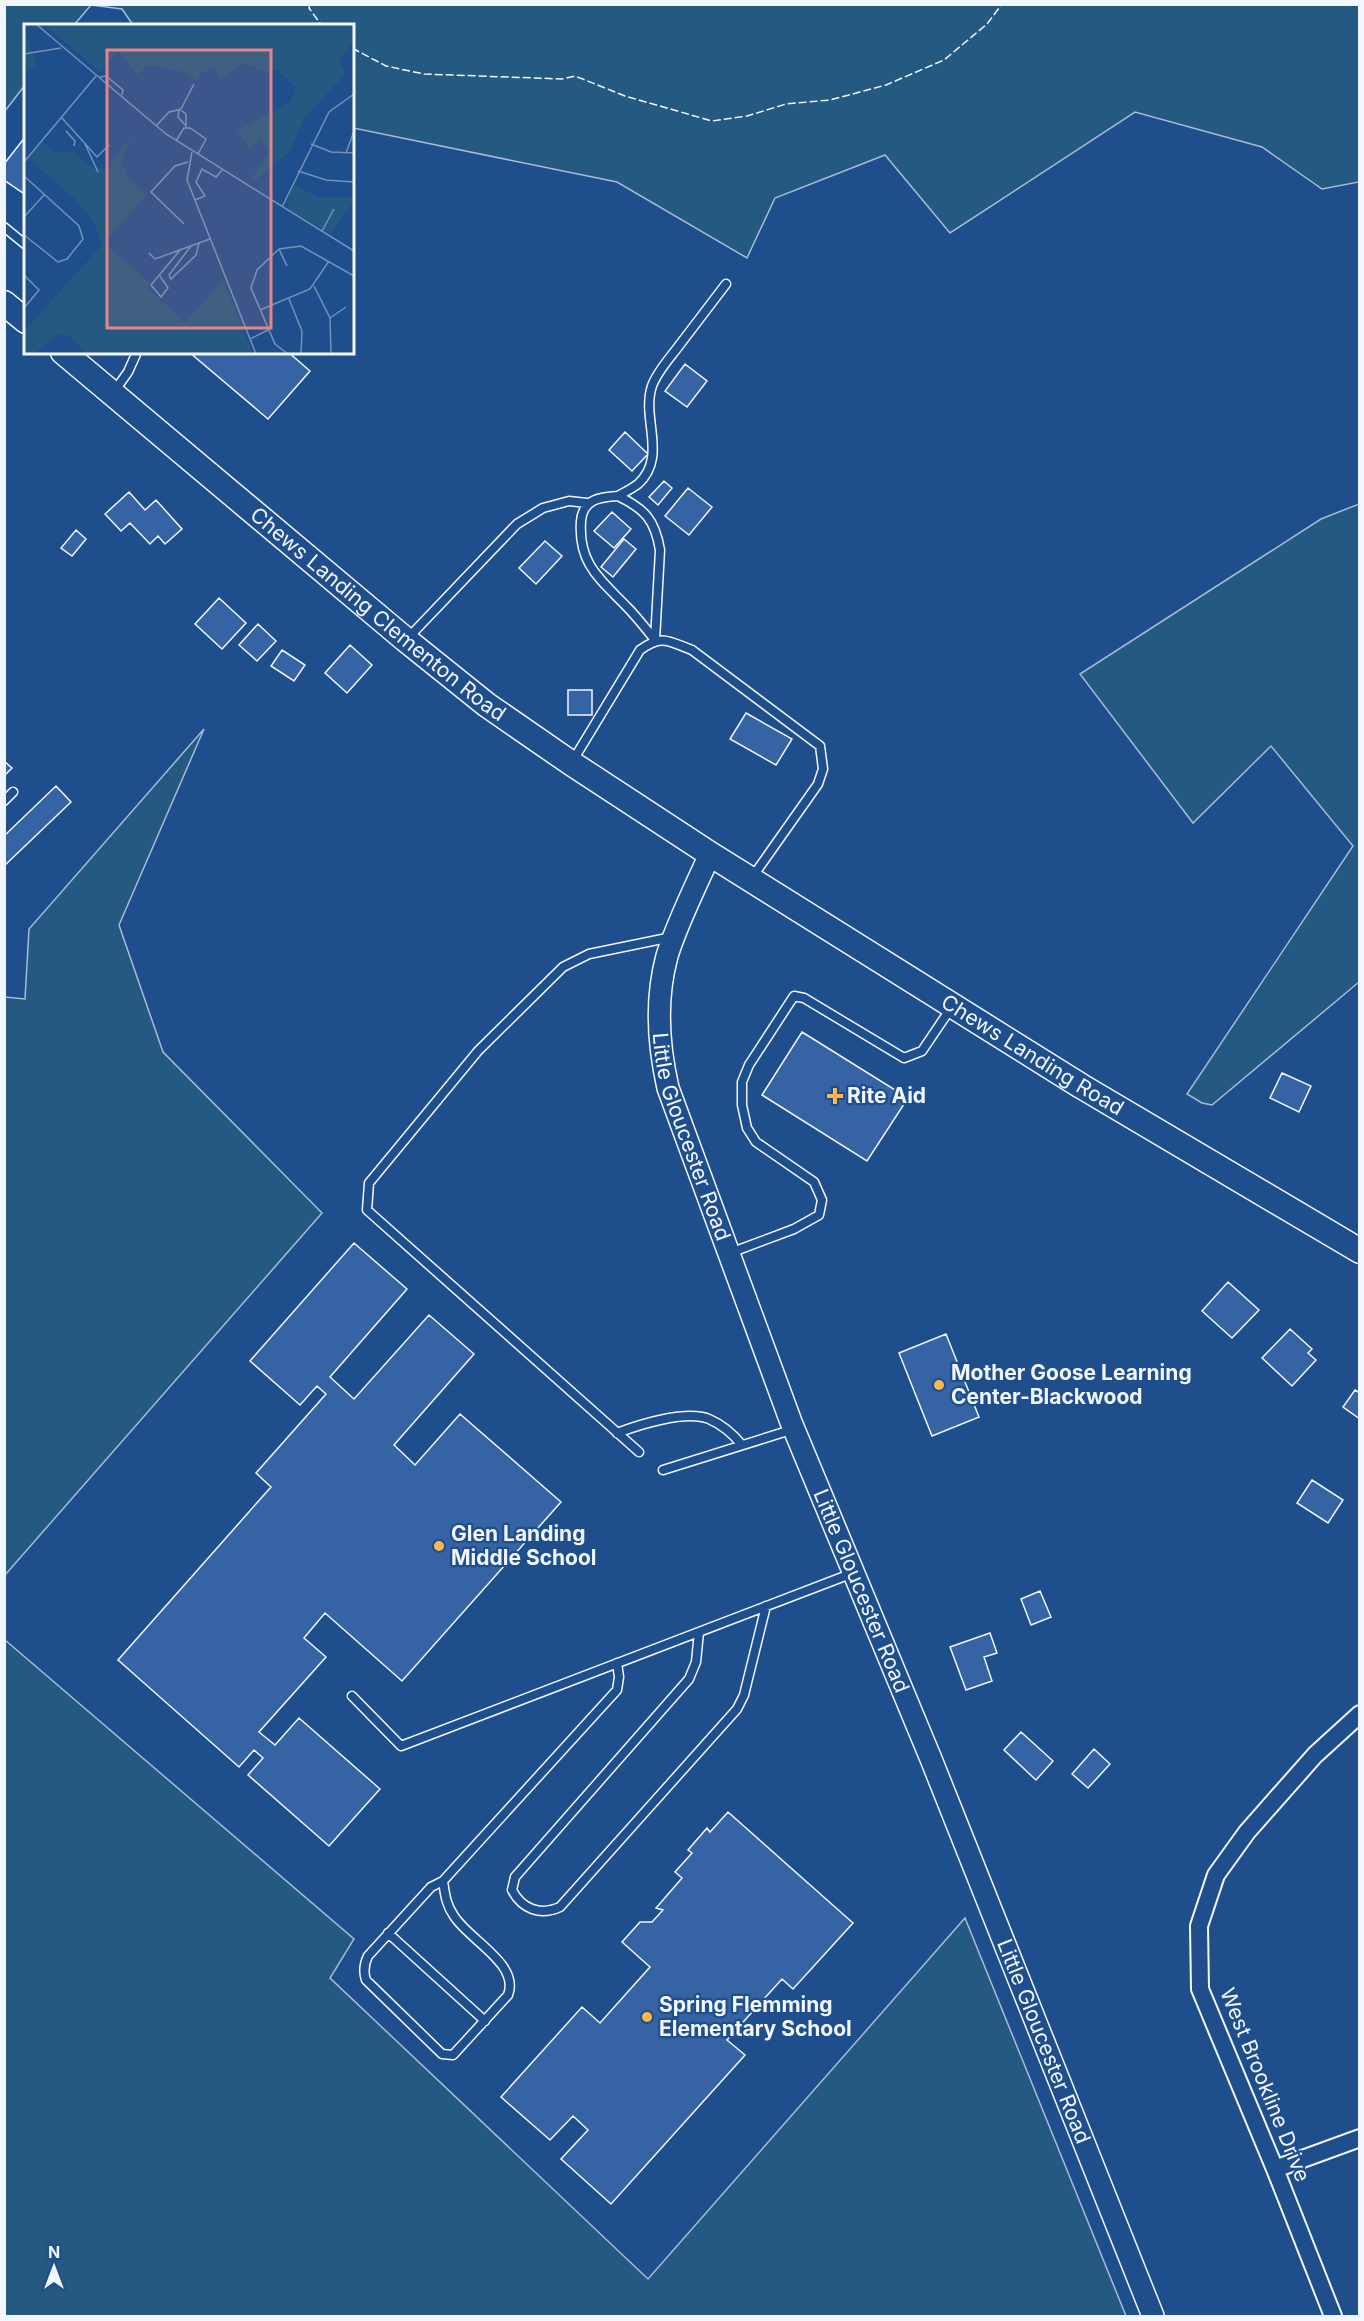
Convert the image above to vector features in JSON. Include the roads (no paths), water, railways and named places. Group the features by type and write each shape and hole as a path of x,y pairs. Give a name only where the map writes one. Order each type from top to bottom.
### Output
{"main road":[{"path":"4,303 24,319"},
{"name":"Chews Landing Clementon Road","path":"65,354 406,640 487,705 710,854"},
{"name":"Chews Landing Road","path":"710,854 1091,1092 1359,1251"}],"street":[{"name":"Little Gloucester Road","path":"710,854 668,956 659,1002 660,1054 668,1088 794,1429 935,1770 1154,2316"},
{"name":"West Brookline Drive","path":"1334,2316 1200,1989 1199,1926 1216,1875 1266,1810 1315,1755 1359,1714"},
{"path":"1275,2169 1359,2138"}],"lane":[{"path":"4,227 24,243"},
{"path":"618,496 639,483 650,466 654,442 650,416 652,384 726,284"},
{"path":"113,393 129,372 137,354"},
{"path":"406,640 517,524 543,508 569,501 587,503 600,497 618,496 636,504 650,518 658,536 660,550 655,640"},
{"path":"587,503 581,513 580,528 587,563 597,578 629,609 655,640"},
{"path":"571,763 640,650 655,640 667,641 692,650 820,746 823,769 818,784 751,879"},
{"path":"4,801 13,792"},
{"path":"639,1452 368,1210 369,1183 478,1051 563,967 590,954 675,936"},
{"path":"729,1253 794,1229 819,1215 822,1200 814,1182 756,1142 747,1128 742,1105 742,1082 749,1065 794,996 804,998 904,1058 921,1051 952,1006"},
{"path":"617,1433 652,1422 693,1416 707,1418 719,1424 742,1445"},
{"path":"663,1470 794,1429"},
{"path":"352,1696 401,1746 854,1573"},
{"path":"699,1632 696,1662 689,1679 515,1877 512,1890 516,1898 533,1911 550,1911 560,1907 737,1709 744,1695 766,1606"},
{"path":"443,1881 447,1904 454,1917 463,1929 506,1968 510,1976 511,1989 453,2055 442,2054 366,1980 363,1972 368,1956 431,1887 443,1881 617,1690 619,1677 617,1663"},
{"path":"388,1933 485,2021"}],"place":[{"name":"Rite Aid","path":"835,1096"},
{"name":"Mother Goose Learning Center-Blackwood","path":"939,1385"},
{"name":"Glen Landing Middle School","path":"439,1546"},
{"name":"Spring Flemming Elementary School","path":"647,2017"}]}
